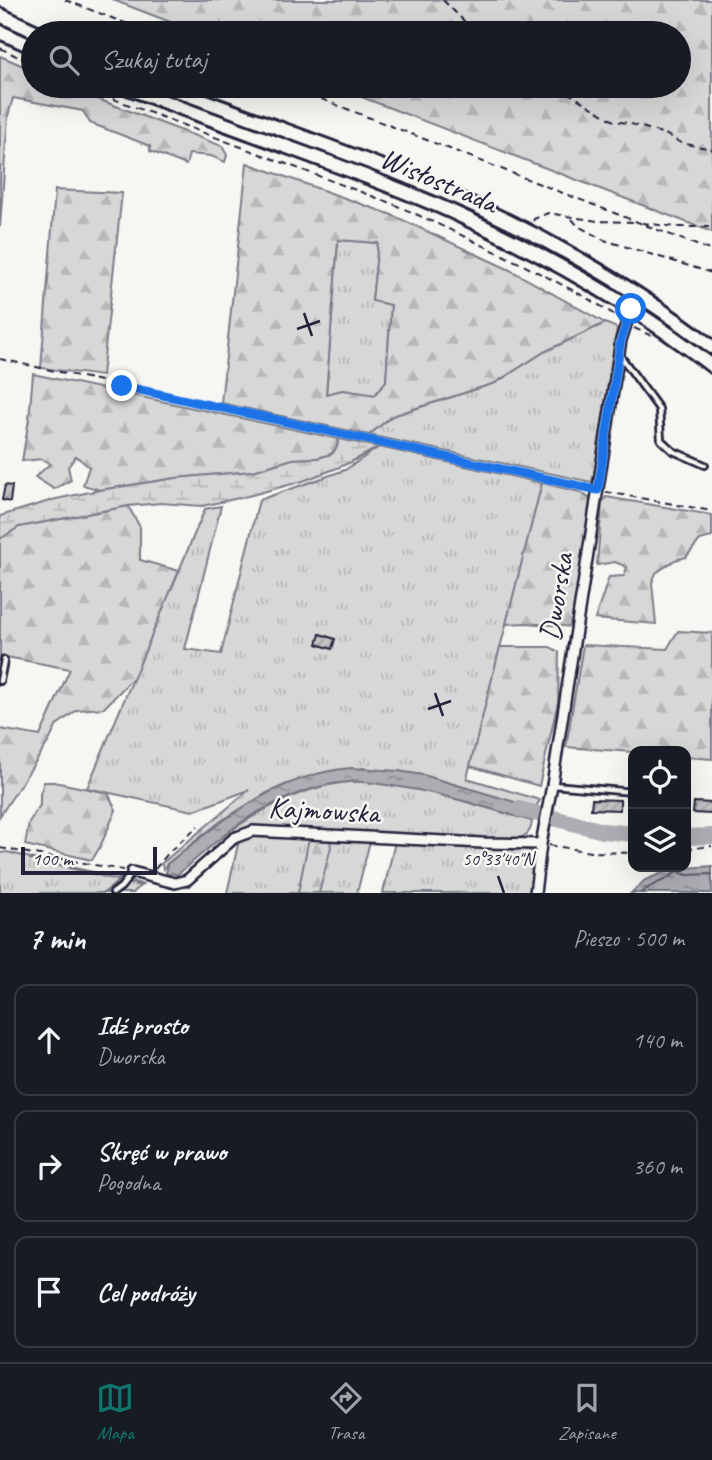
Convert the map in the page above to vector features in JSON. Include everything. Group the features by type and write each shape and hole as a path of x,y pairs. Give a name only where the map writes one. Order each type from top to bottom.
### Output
{"main road":[{"path":"0,15 21,25"},
{"path":"0,32 21,42"},
{"name":"Wisłostrada","path":"155,98 460,215 548,259 631,309 712,366"},
{"name":"Wisłostrada","path":"197,98 383,167 527,231 639,296 712,347"},
{"path":"631,309 639,296"}],"street":[{"name":"Dworska","path":"535,893 621,340 631,309"},
{"name":"Kajmowska","path":"132,872 175,883 187,880 234,838 253,831 541,844"}],"lane":[{"path":"619,353 659,409 661,440 673,451 705,465"},
{"path":"0,681 4,660"},
{"path":"552,785 628,792"},
{"path":"113,893 132,872"}],"path":[{"path":"65,0 120,21"},
{"path":"443,0 464,21"},
{"path":"0,48 21,58"},
{"path":"111,98 393,204 550,278 655,338"},
{"path":"319,98 712,251"},
{"path":"576,98 614,121 628,123 681,143 712,149"},
{"path":"527,231 534,219 548,213 597,221 712,227"},
{"path":"571,218 578,226 604,240 712,273"},
{"path":"0,359 598,490 712,510"},
{"path":"150,875 170,851 198,826"},
{"path":"541,844 591,852 628,853"},
{"path":"691,848 712,846"},
{"path":"0,848 132,872"}],"green space":[{"path":"113,0 712,0 712,232 364,98 691,98 691,21 168,21"},
{"path":"0,56 21,65 21,98 95,98 222,146 227,155 225,162 211,156 189,154 186,165 150,151 150,146 90,123 83,111 13,98 8,116 0,227"},
{"path":"247,163 392,215 510,270 605,323 544,352 495,383 392,416 369,435 221,403","holes":["338,240 378,243 372,301 391,305 386,381 375,395 343,390 326,394"]},
{"path":"55,190 122,193 102,376 41,368"},
{"path":"338,240 378,243 372,300 391,305 386,381 375,395 343,390 326,394"},
{"path":"605,323 617,328 591,482 369,435 392,416 495,383 544,352"},
{"path":"33,374 339,439 331,454 317,458 293,459 253,471 176,478 100,490 83,485 89,467 76,456 68,467 71,480 54,489 35,477 50,464 42,459 22,461"},
{"path":"339,439 379,447 351,462 303,481 248,496 202,506 161,503 128,506 19,527 0,539 0,516 56,499 176,478 253,471 293,459 318,458 332,454"},
{"path":"379,447 542,483 467,778 540,800 535,808 423,775 363,768 287,784 267,793 221,821 164,869 161,864 249,790 193,811 87,788 205,509 221,506 185,649 221,654 259,500 345,470"},
{"path":"542,483 580,492 592,500 573,627 506,624"},
{"path":"606,497 712,515 712,537 700,540 686,557 675,560 656,573 652,583 656,624 595,619 609,577 624,576 627,567 615,562 597,565 602,503"},
{"path":"128,506 140,527 140,560 179,571 134,677 104,708 77,710 57,725 0,816 0,729 40,736 70,669 1,656 0,661 0,538 19,527"},
{"path":"678,631 712,633 712,759 691,757 691,746 628,746 628,752 566,747 583,645 667,649"},
{"path":"500,647 550,647 559,652 558,702 539,786 470,766"},
{"path":"359,781 402,786 443,795 532,821 531,828 521,838 516,839 237,832 233,829 293,796 325,786"},
{"path":"44,782 108,793 116,810 92,860 25,845 29,822 40,805"},
{"path":"249,836 370,841 357,893 227,893 239,840"},
{"path":"311,838 330,839 331,847 319,893 298,893 308,843"},
{"path":"395,842 526,848 536,855 532,893 383,893"},
{"path":"7,852 140,886 133,893 0,893 0,853"}],"water":[{"path":"350,768 423,775 535,808 539,814 532,821 423,791 367,782 326,785 262,810 228,832 177,875 172,873 168,876 167,864 252,802 298,780 323,772"},
{"path":"712,866 712,893 631,893 645,880 665,872 691,872 691,868"}],"building":[{"path":"5,485 12,486 10,502 2,500"},
{"path":"320,634 335,639 332,649 317,644"},
{"path":"592,799 620,800 620,810 591,809"},
{"path":"694,802 712,803 711,814 693,813"}],"waterway":[{"path":"519,809 603,831 628,834"},
{"path":"691,837 712,836"},
{"path":"30,859 121,878 104,893"},
{"path":"133,882 143,885"}],"route":[{"path":"122,386 598,490 621,340 631,309"}]}
